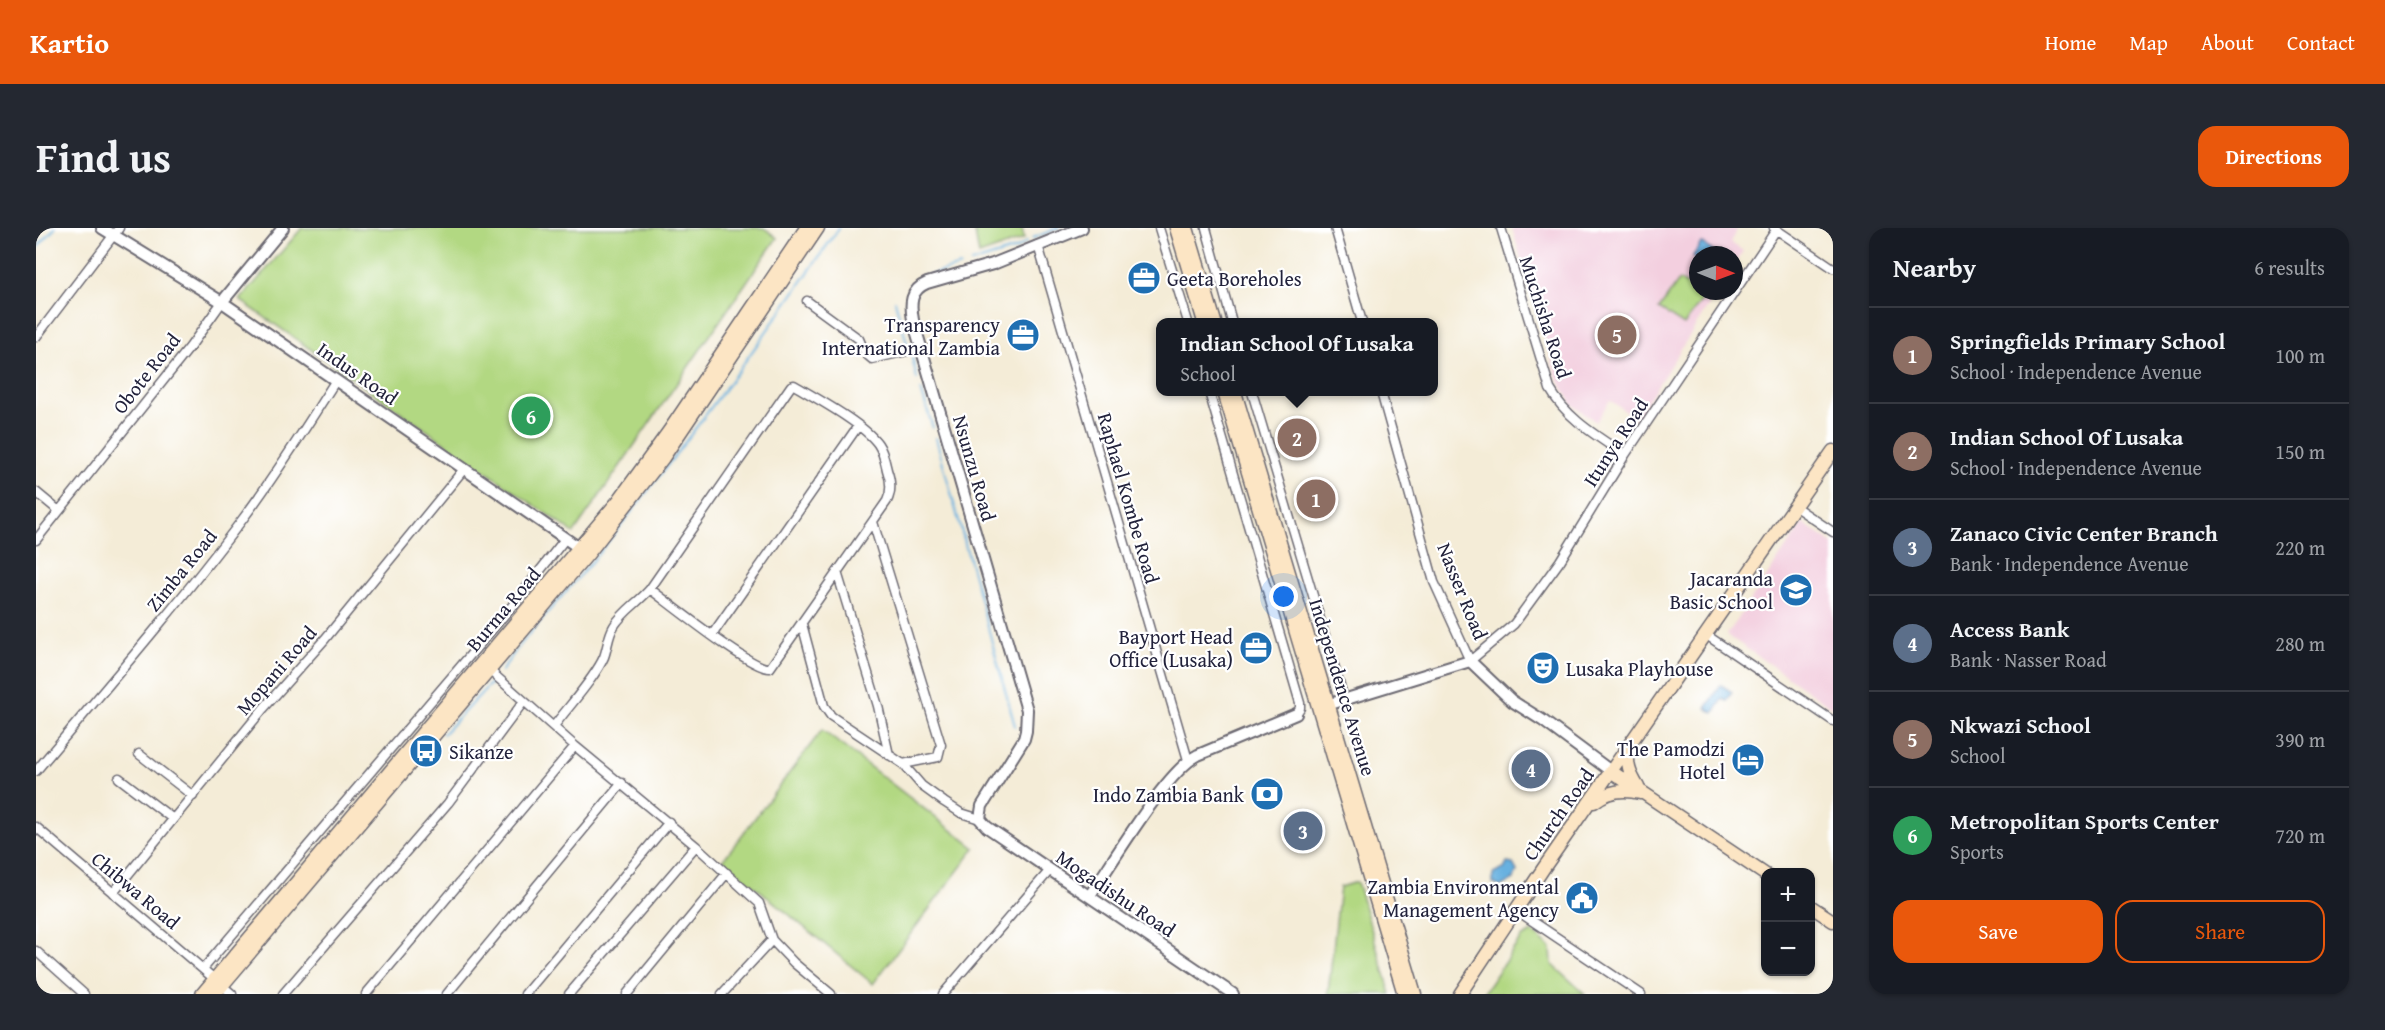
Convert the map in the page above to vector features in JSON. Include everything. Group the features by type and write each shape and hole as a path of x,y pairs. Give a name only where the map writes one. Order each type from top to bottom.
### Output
{"main road":[{"name":"Burma Road","path":"202,994 221,988 489,670 584,551 807,228"},
{"name":"Burma Road","path":"221,988 663,458 818,228"},
{"path":"1176,228 1203,318"},
{"path":"1187,228 1214,318"},
{"name":"Independence Avenue","path":"1225,396 1404,994"},
{"name":"Independence Avenue","path":"1236,396 1415,994"},
{"name":"Church Road","path":"1460,994 1705,634 1833,451"},
{"path":"1631,744 1627,758 1630,773 1637,787 1649,797"},
{"name":"Nasser Road","path":"1612,772 1761,872"},
{"path":"1588,807 1610,793 1623,790 1649,797"},
{"path":"1815,909 1833,921"}],"street":[{"name":"Indus Road","path":"102,228 117,231 584,551"},
{"name":"Obote Road","path":"36,540 190,347 222,302 283,228"},
{"name":"Nsunzu Road","path":"980,819 982,806 1024,740 1027,710 921,348 910,307 911,299 917,288 927,283 993,264 1082,228"},
{"path":"1159,228 1187,318"},
{"path":"1206,228 1231,318"},
{"path":"1335,228 1361,318"},
{"name":"Muchisha Road","path":"1500,228 1550,388 1562,407 1572,417 1625,455"},
{"path":"1775,229 1833,268"},
{"name":"Itunya Road","path":"1470,661 1515,624 1560,561 1625,455 1775,229"},
{"path":"36,337 117,231"},
{"name":"Raphael Kombe Road","path":"1038,245 1188,760"},
{"path":"807,301 859,339 865,352 872,359 921,348"},
{"name":"Zimba Road","path":"36,771 194,581 243,518 296,443 336,380"},
{"path":"554,726 604,657 609,636 615,624 628,607 640,601 650,589 791,386 794,385 822,401 858,426 877,443 889,474 890,494 802,624 768,669 760,668 650,589"},
{"path":"1090,895 1156,799 1188,760 1296,714 1300,708 1210,396"},
{"path":"1253,396 1344,699"},
{"name":"Nasser Road","path":"1382,396 1434,582 1470,661 1512,701 1542,720 1612,772"},
{"path":"712,635 858,426"},
{"name":"Mopani Road","path":"113,893 263,708 325,639 464,469"},
{"path":"36,492 59,512"},
{"path":"1794,506 1833,532"},
{"path":"873,522 941,745 938,757 903,764"},
{"path":"203,969 512,606 566,539"},
{"path":"837,572 878,706 889,754"},
{"path":"802,624 827,711 837,721 903,764 922,786 936,797 961,813 980,819"},
{"path":"1705,634 1833,721"},
{"path":"1327,705 1470,661"},
{"path":"489,670 575,746 669,822 759,903 772,940 794,963 831,994"},
{"path":"283,994 448,803 524,701"},
{"path":"366,994 575,746"},
{"path":"139,754 192,796"},
{"path":"119,778 173,819"},
{"path":"447,994 622,783"},
{"name":"Mogadishu Road","path":"980,819 987,827 1233,994"},
{"path":"525,994 669,822"},
{"name":"Chibwa Road","path":"36,827 203,969 221,988"},
{"path":"569,994 696,846"},
{"path":"943,994 1050,870"},
{"path":"627,994 727,873"},
{"path":"1516,910 1641,994"},
{"path":"723,994 772,940"},
{"path":"36,951 84,994"}],"shaded area":[{"path":"1512,228 1738,228 1730,242 1736,246 1689,246 1689,300 1712,300 1636,419 1610,400 1596,422 1572,404 1557,378"},
{"name":"Jacaranda Basic School","path":"1803,523 1833,544 1833,708 1727,635"}],"green space":[{"path":"302,228 764,228 777,238 574,533 240,300"},
{"path":"974,228 1022,228 1024,239 979,255"},
{"path":"1679,280 1689,287 1689,300 1702,300 1684,325 1659,309"},
{"path":"822,730 975,848 873,984 723,860"},
{"path":"1357,882 1391,994 1328,994 1340,887"},
{"path":"1532,932 1551,948 1552,964 1585,994 1483,994 1521,938"}],"water":[{"path":"1721,685 1732,692 1727,701 1723,699 1714,713 1706,708"},
{"path":"1507,863 1513,864 1517,871 1514,879 1500,887 1493,883 1493,874 1504,869"}],"waterway":[{"path":"36,249 55,228"},
{"path":"501,672 661,474 752,352 839,228"},
{"path":"1033,238 1058,228"},
{"path":"971,263 1016,249 1027,242"},
{"path":"917,279 960,266"},
{"path":"895,301 908,347"},
{"path":"912,357 917,379"},
{"path":"921,390 933,428"},
{"path":"936,438 1015,726"},
{"path":"443,734 493,681"}],"place":[{"name":"Geeta Boreholes","path":"1144,278"},
{"name":"Transparency International Zambia","path":"1023,335"},
{"name":"Nkwazi School","path":"1617,335"},
{"name":"Metropolitan Sports Center","path":"531,416"},
{"name":"Indian School Of Lusaka","path":"1297,438"},
{"name":"Springfields Primary School","path":"1316,499"},
{"name":"Jacaranda Basic School","path":"1796,590"},
{"name":"Bayport Head Office (Lusaka)","path":"1256,648"},
{"name":"Lusaka Playhouse","path":"1543,668"},
{"name":"Sikanze","path":"426,751"},
{"name":"The Pamodzi Hotel","path":"1748,760"},
{"name":"Access Bank","path":"1531,769"},
{"name":"Indo Zambia Bank","path":"1267,794"},
{"name":"Zanaco Civic Center Branch","path":"1303,831"},
{"name":"Zambia Environmental Management Agency","path":"1582,898"}]}
